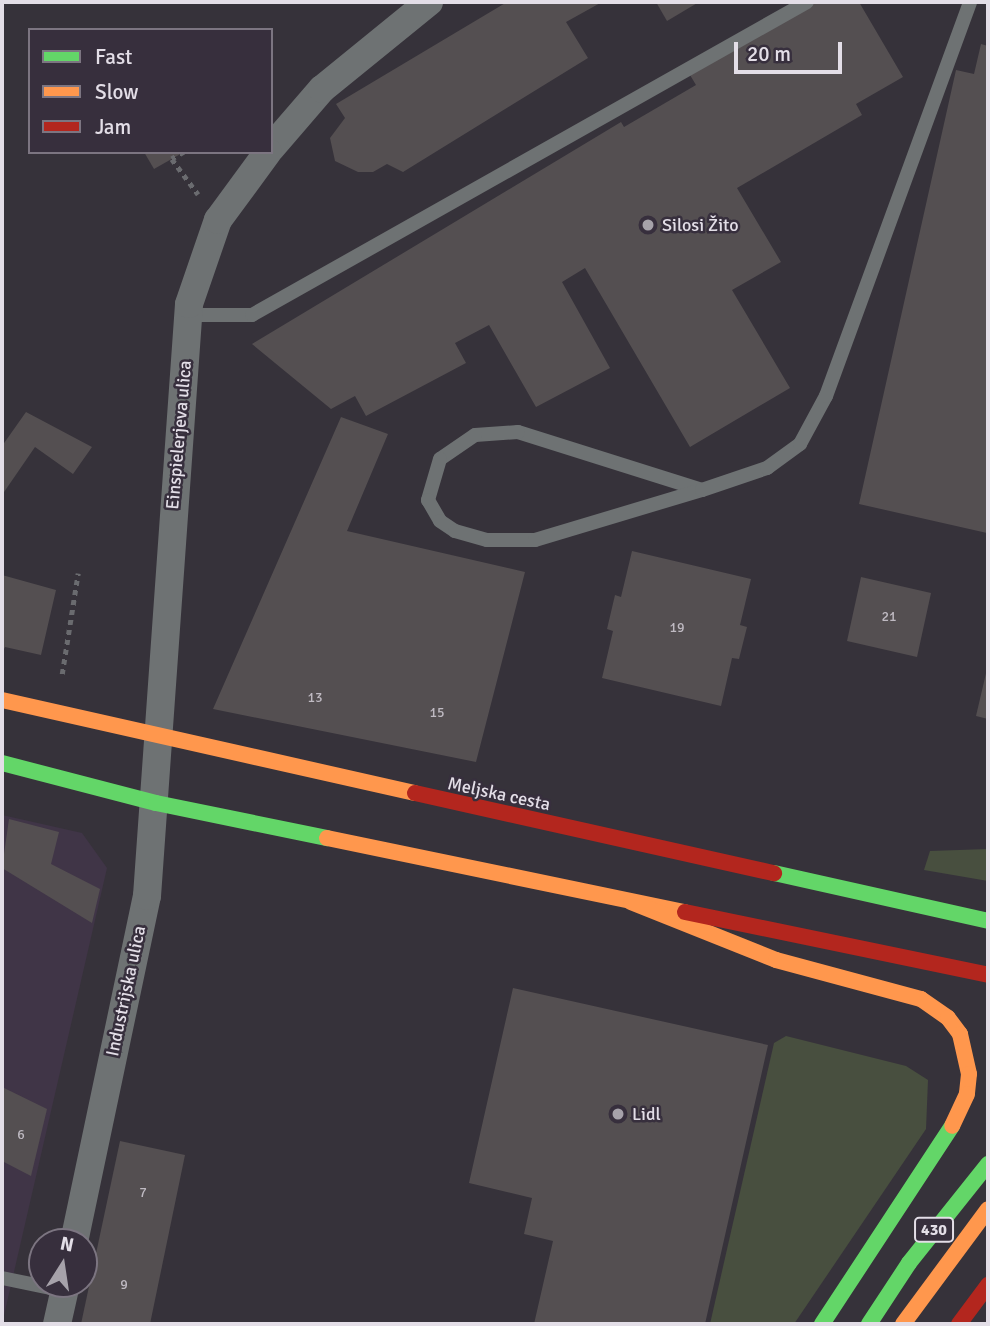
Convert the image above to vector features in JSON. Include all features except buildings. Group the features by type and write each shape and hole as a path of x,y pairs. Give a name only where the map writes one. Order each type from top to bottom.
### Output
{"main road":[{"name":"Meljska cesta","path":"2,700 159,738 988,921"},
{"path":"2,763 156,803 988,975"},
{"path":"631,902 776,960 921,999 948,1018 969,1058 967,1094 948,1134 822,1324"},
{"path":"899,1210 971,1127"},
{"name":"430","path":"869,1324 884,1299 988,1164"},
{"name":"430","path":"903,1324 988,1209"},
{"path":"959,1324 988,1285"}],"street":[{"path":"273,146 322,89 429,2"},
{"name":"Einspielerjeva ulica","path":"159,738 189,315 200,261 218,220 267,154"},
{"name":"Industrijska ulica","path":"77,1228 147,896 159,738"},
{"path":"57,1324 64,1298"}],"lane":[{"path":"189,315 252,314 807,2"},
{"path":"702,490 518,432 475,435 440,459 428,500 440,520 455,531 487,540 535,540 702,490 767,468 800,444 826,396 970,2"},
{"path":"2,1278 28,1282"}],"path":[{"path":"181,154 172,159 218,220"},
{"path":"61,678 78,573"}],"shaded area":[{"path":"2,815 82,833 107,868 2,1324"}],"green space":[{"path":"988,849 988,881 924,870 930,851"},
{"path":"786,1036 906,1066 928,1080 926,1129 794,1324 710,1324 774,1043"}],"traffic: fast":[{"path":"2,763 156,803 327,838"},
{"path":"774,873 988,921"},
{"path":"822,1324 952,1126"},
{"path":"869,1324 909,1263 988,1164"}],"traffic: slow":[{"path":"2,700 415,793"},
{"path":"327,838 685,912"},
{"path":"631,902 776,960 921,999 948,1018 960,1034 969,1074 967,1094 952,1126"},
{"path":"903,1324 988,1209"}],"traffic: jam":[{"path":"415,793 774,873"},
{"path":"685,912 988,975"},
{"path":"959,1324 988,1285"}],"place":[{"name":"Silosi Žito","path":"648,225"},
{"name":"Lidl","path":"618,1114"}]}
